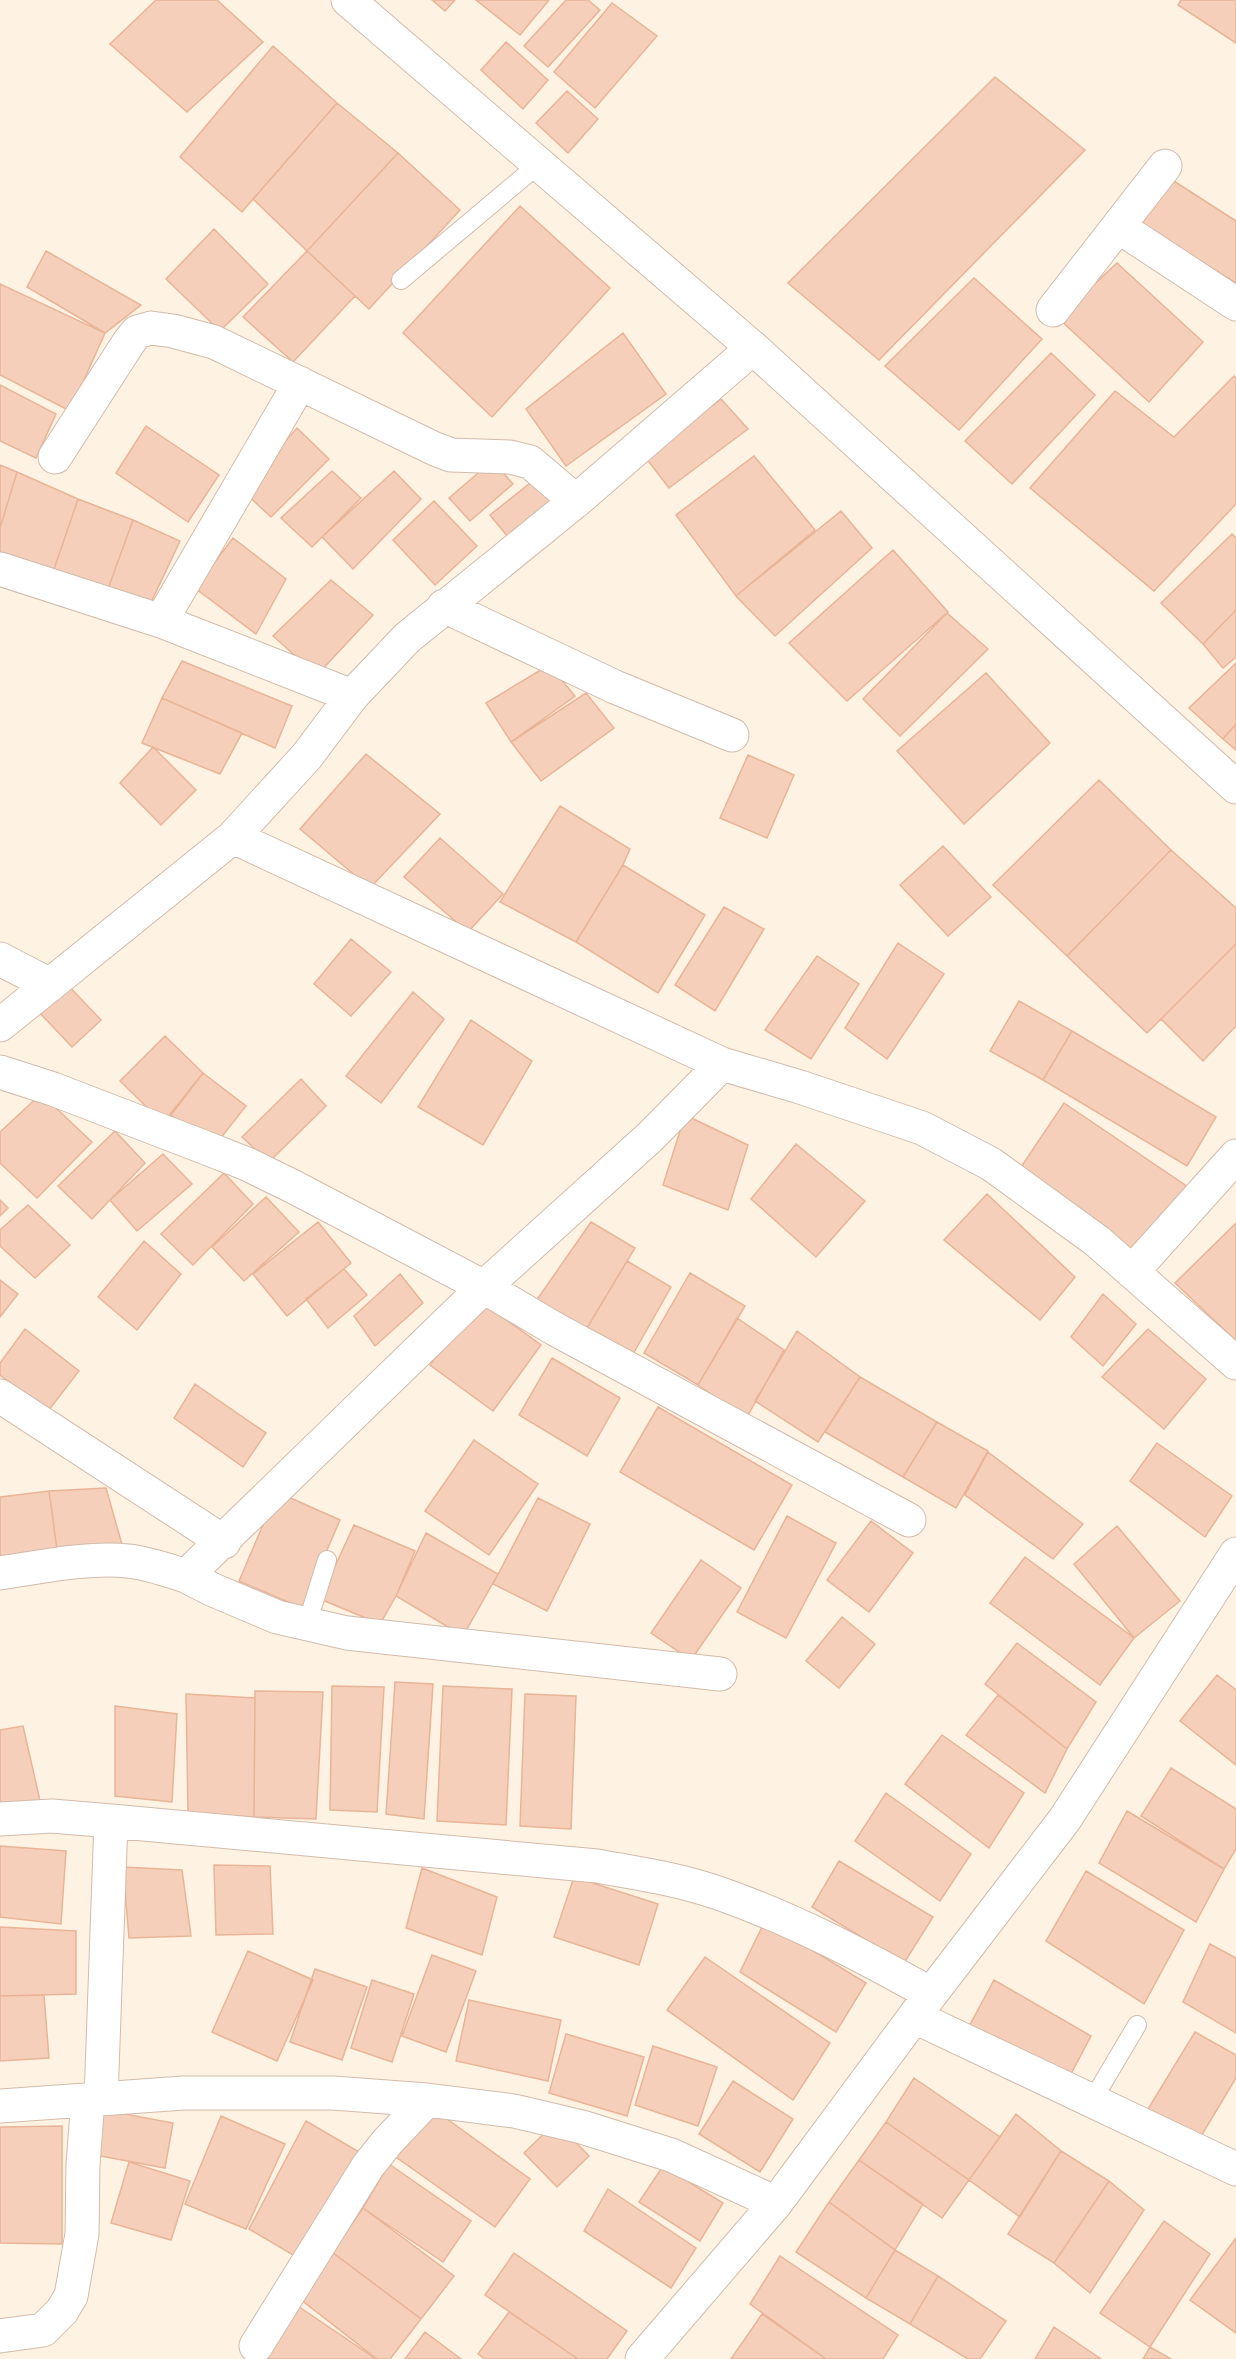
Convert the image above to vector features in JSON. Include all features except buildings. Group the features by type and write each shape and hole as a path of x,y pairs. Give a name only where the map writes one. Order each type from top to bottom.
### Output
{"street":[{"path":"348,0 753,348 1236,787"},
{"path":"1053,310 1166,166"},
{"path":"1119,227 1236,304"},
{"path":"55,457 129,342 137,332 151,328 173,331 214,342 451,455 510,457 530,462 576,501"},
{"path":"0,1025 233,837 306,756 352,696 392,652 444,606 576,501 753,348"},
{"path":"161,621 300,383"},
{"path":"0,569 161,621 352,696"},
{"path":"444,606 615,687 732,735"},
{"path":"233,837 722,1064 800,1087 922,1128 991,1164 1097,1241 1236,1363"},
{"path":"0,958 50,985"},
{"path":"186,1576 224,1542 484,1287 650,1137 722,1064"},
{"path":"0,1072 53,1089 247,1164 484,1287 565,1335 909,1520"},
{"path":"1132,1272 1236,1156"},
{"path":"0,1396 224,1542"},
{"path":"642,2359 776,2203 1065,1819 1236,1554"},
{"path":"0,1573 79,1561 127,1561 156,1566 186,1576 252,1608 277,1617 347,1633 720,1674"},
{"path":"0,1819 52,1816 597,1866 635,1872 720,1894 778,1916 851,1949 923,2006 1092,2101 1236,2169"},
{"path":"0,2336 43,2330 62,2311 71,2296 82,2234 83,2164 94,2099 111,1821"},
{"path":"0,2106 184,2093 333,2093 427,2100 514,2111 582,2127 671,2154 776,2203"},
{"path":"256,2346 368,2166 427,2100"}],"lane":[{"path":"400,280 539,164"},
{"path":"308,1624 327,1560"},
{"path":"1092,2101 1137,2025"}]}
